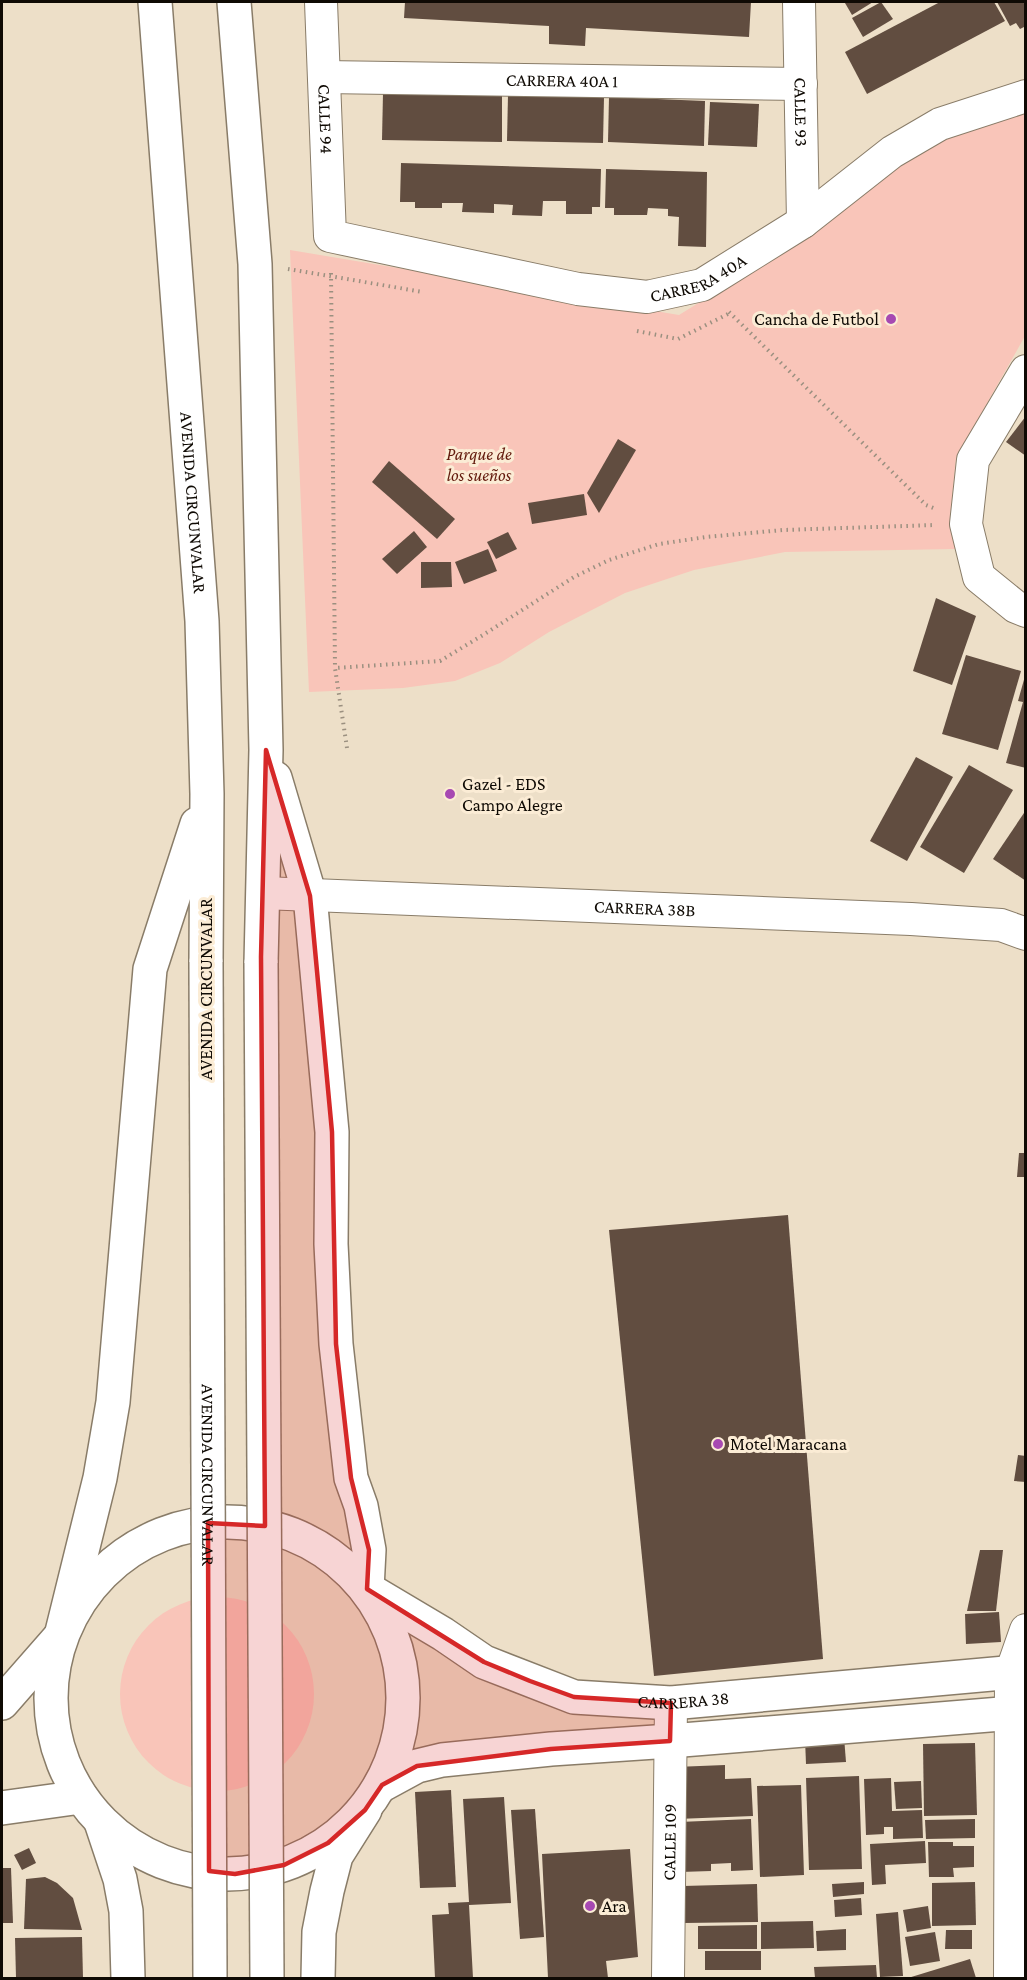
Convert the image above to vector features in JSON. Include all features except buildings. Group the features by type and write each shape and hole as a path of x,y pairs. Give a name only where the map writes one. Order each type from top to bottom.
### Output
{"main road":[{"name":"AVENIDA CIRCUNVALAR","path":"155,2 202,621 207,794 210,1978"},
{"path":"234,2 255,264 266,750 261,963 267,1978"},
{"path":"266,750 310,896 332,1132 331,1244 336,1344 351,1478 361,1506 369,1550 367,1588"},
{"path":"207,794 150,969 113,1402 100,1478 51,1676 51,1719 61,1760 81,1797 101,1822 141,1852 186,1869 235,1874 284,1865 328,1843 373,1797"},
{"path":"2,1703 61,1636 83,1595 116,1561 156,1536 200,1523 247,1522 293,1534 334,1556 367,1588 393,1634 405,1685 401,1736 373,1797 336,1856 320,1932 318,1978"},
{"name":"CARRERA 38","path":"367,1588 484,1662 574,1697 671,1703 1018,1672"},
{"name":"CARRERA 38","path":"373,1797 417,1766 442,1760 551,1749 1018,1712"},
{"path":"2,1808 81,1797"},
{"path":"101,1822 120,1879 126,1911 128,1978"}],"street":[{"name":"CALLE 94","path":"321,2 330,236"},
{"name":"CALLE 93","path":"799,2 803,222"},
{"name":"CARRERA 40A 1","path":"324,77 801,84"},
{"name":"CARRERA 40A","path":"330,236 578,289 647,297 702,285 803,222 892,152 939,124 1026,96"},
{"path":"1026,371 973,460 966,524 979,577 1016,607 1026,611"},
{"name":"CARRERA 38B","path":"263,893 911,919 1001,925 1026,934"},
{"path":"1010,1978 1018,1672 1026,1630"},
{"name":"CALLE 109","path":"668,1978 671,1703"}],"path":[{"path":"330,236 335,668 347,748"},
{"path":"702,285 926,505 966,524"},
{"path":"335,668 440,661 574,577 609,560 659,544 783,530 966,524"}],"highlighted area":[{"path":"266,750 310,896 332,1132 336,1344 351,1478 369,1550 367,1589 484,1662 530,1681 574,1697 671,1703 670,1741 551,1749 417,1766 382,1785 365,1810 328,1843 284,1865 235,1874 209,1871 208,1523 265,1526 261,957"}],"green space":[{"name":"Parque de los sueños","path":"1025,111 1025,336 956,458 950,518 955,549 785,552 694,570 625,593 549,632 500,663 455,681 403,688 309,692 290,250 679,315 807,236 902,162 948,135"},
{"path":"217,1597 245,1601 263,1609 278,1619 292,1633 310,1666 314,1694 310,1722 302,1740 292,1755 278,1769 245,1787 217,1791 189,1787 171,1779 156,1769 142,1755 124,1722 120,1694 124,1666 132,1648 142,1633 156,1619 189,1601"}],"place":[{"name":"Cancha de Futbol","path":"891,319"},
{"name":"Gazel - EDS Campo Alegre","path":"450,794"},
{"name":"Motel Maracana","path":"718,1444"},
{"name":"Ara","path":"590,1906"}]}
